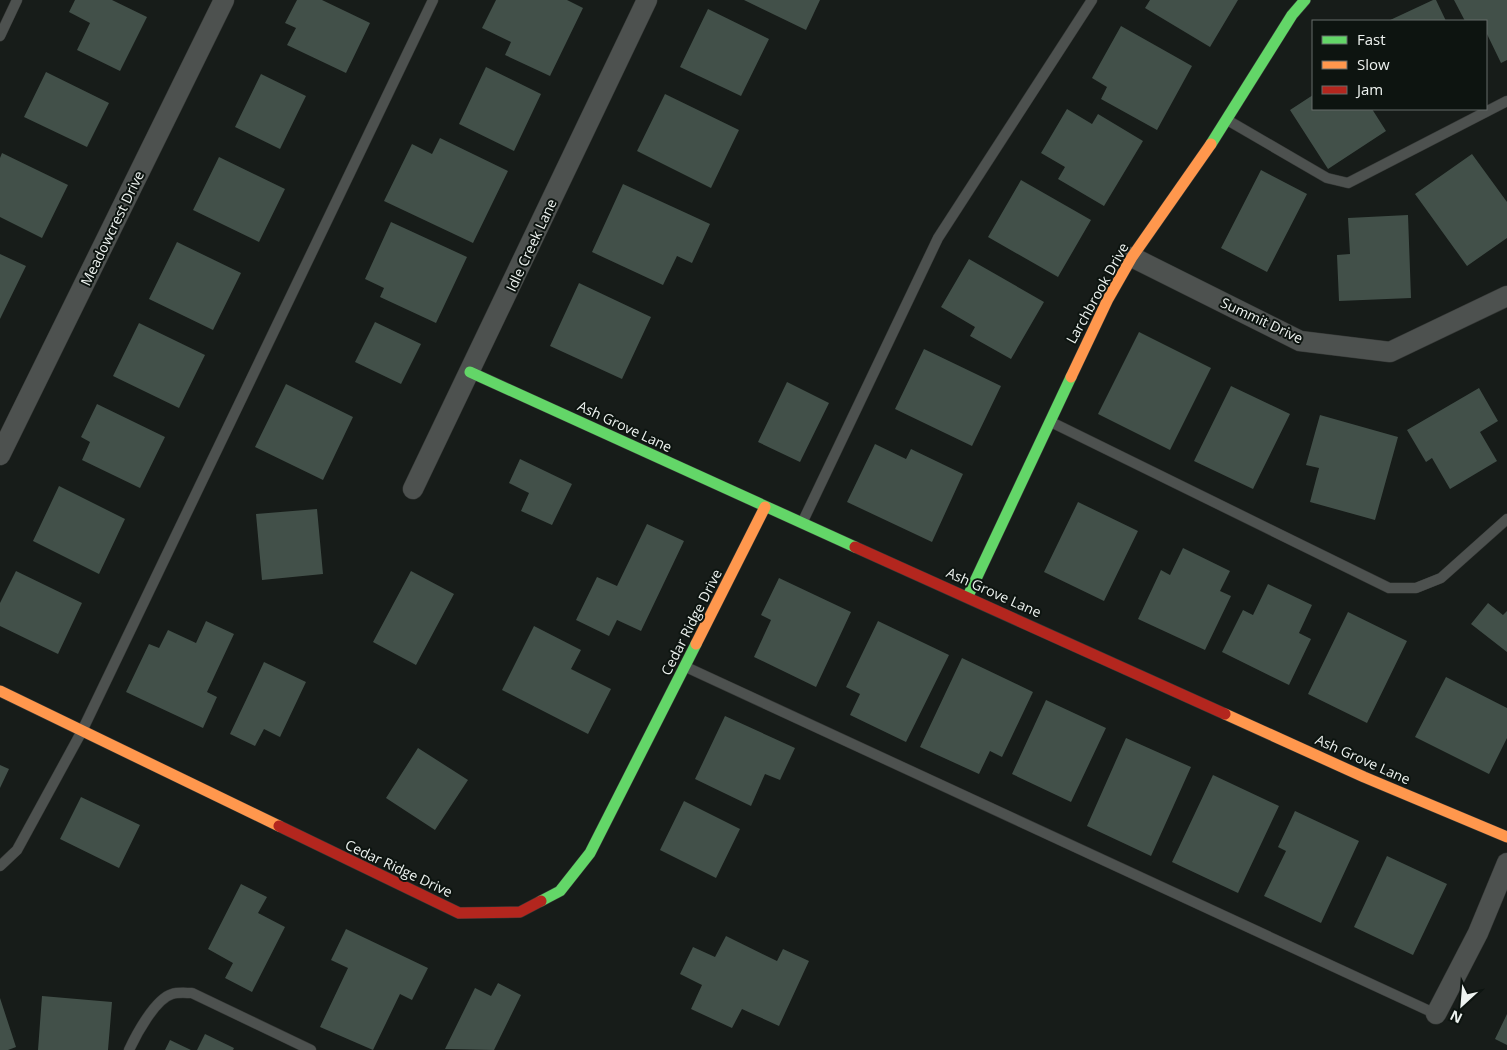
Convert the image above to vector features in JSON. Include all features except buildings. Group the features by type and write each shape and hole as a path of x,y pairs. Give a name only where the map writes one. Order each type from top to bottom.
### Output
{"street":[{"name":"Meadowcrest Drive","path":"0,455 224,0"},
{"name":"Idle Creek Lane","path":"413,489 647,0"},
{"name":"Larchbrook Drive","path":"968,596 1108,299 1132,257 1228,120 1292,15 1305,0"},
{"name":"Summit Drive","path":"1132,257 1300,341 1390,352 1507,296"},
{"name":"Ash Grove Lane","path":"470,372 1364,777 1507,837"},
{"name":"Cedar Ridge Drive","path":"0,691 459,913 520,912 560,891 590,853 765,507"},
{"path":"1436,1014 1478,933 1507,863"}],"lane":[{"path":"0,36 17,0"},
{"path":"0,866 16,850 82,731 433,0"},
{"path":"803,522 938,238 1092,0"},
{"path":"1228,120 1327,178 1348,183 1507,101"},
{"path":"1049,421 1389,588 1416,588 1442,578 1507,519"},
{"path":"685,667 1436,1014"},
{"path":"129,1050 138,1032 160,1004 171,994 192,992 311,1050"}],"traffic: fast":[{"path":"1211,144 1292,15 1305,0"},
{"path":"470,372 855,547"},
{"path":"968,596 1071,377"},
{"path":"541,901 560,891 590,853 696,644"}],"traffic: slow":[{"path":"1071,377 1108,299 1132,257 1211,144"},
{"path":"696,644 765,507"},
{"path":"0,691 279,826"},
{"path":"1225,714 1364,777 1507,837"}],"traffic: jam":[{"path":"855,547 1225,714"},
{"path":"279,826 459,913 520,912 541,901"}]}
